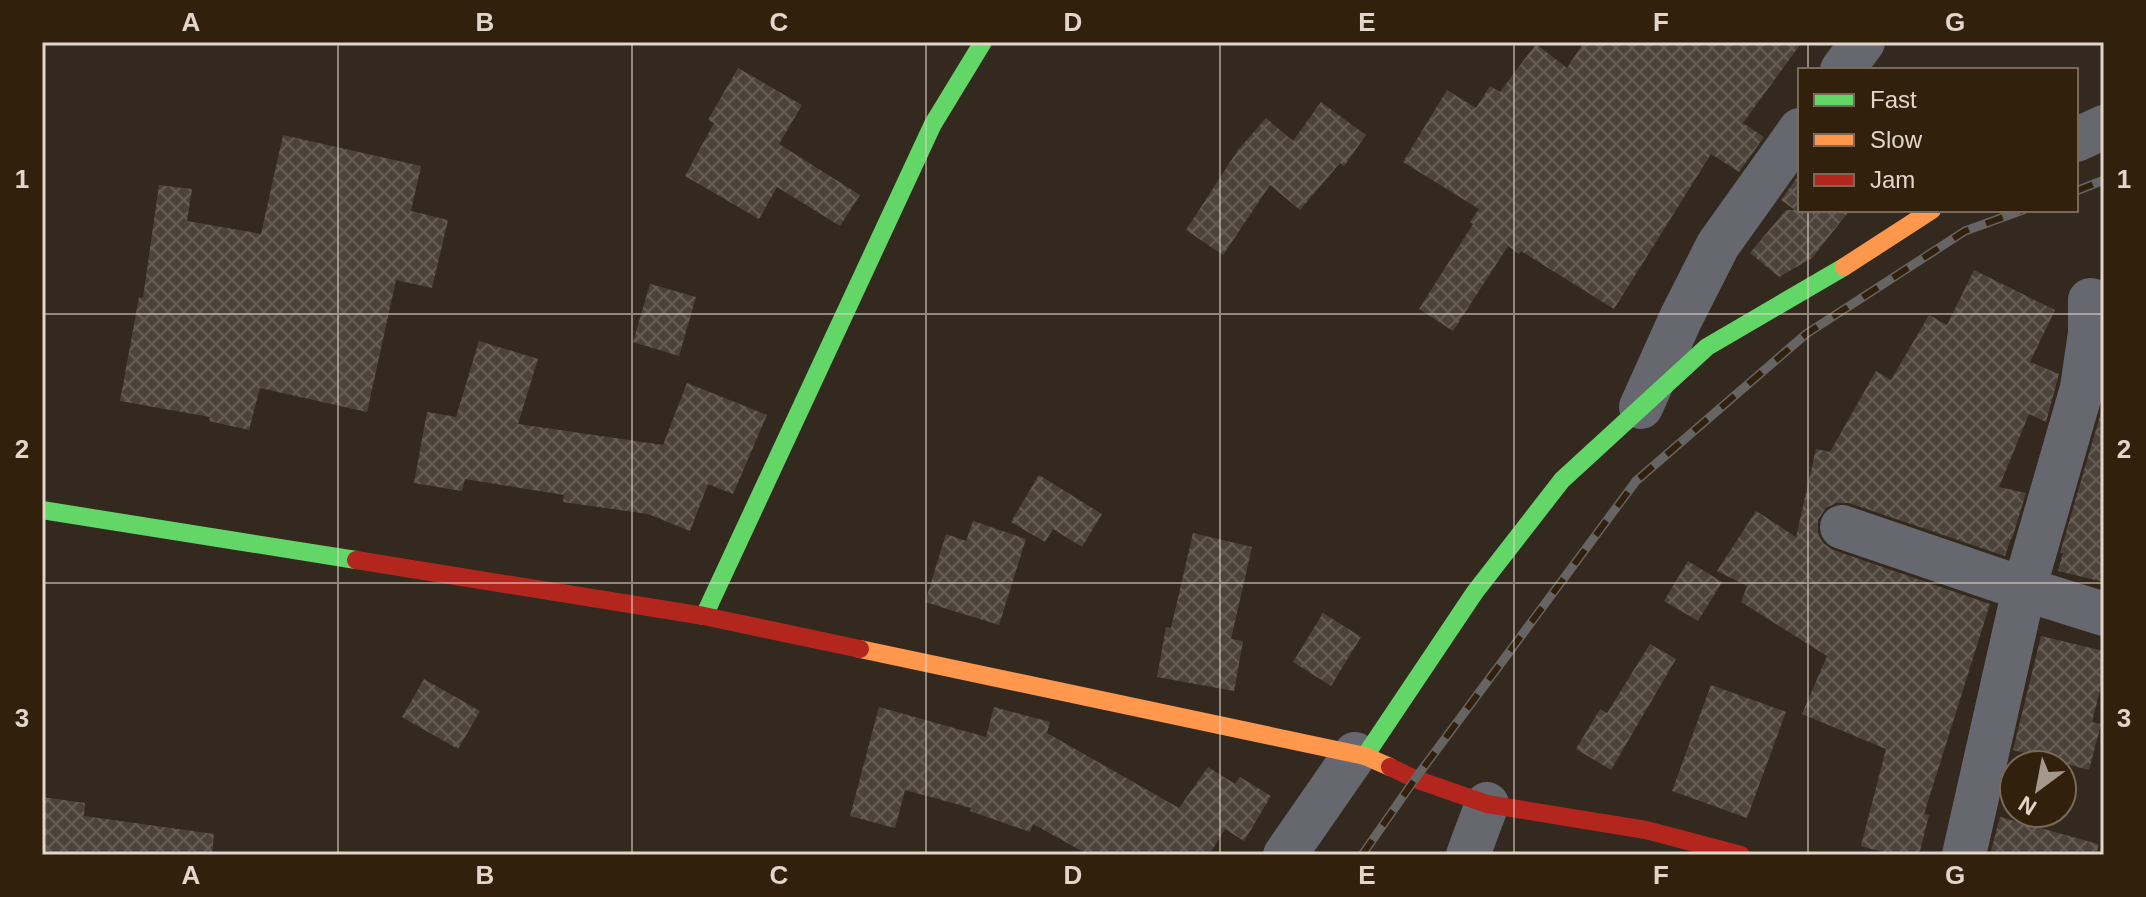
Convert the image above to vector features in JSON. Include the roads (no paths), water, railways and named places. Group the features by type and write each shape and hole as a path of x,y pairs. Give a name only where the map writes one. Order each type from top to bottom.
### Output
{"street":[{"path":"704,616 933,124 983,42"},
{"path":"1844,68 1863,42"},
{"path":"2078,139 2104,127"},
{"path":"1641,407 1718,245 1798,133"},
{"path":"1285,855 1475,592 1562,480 1707,347 1833,275 1929,212"},
{"path":"1964,855 2024,589 2082,388 2090,333 2090,300 2104,303"},
{"path":"42,510 704,616 1360,755 1415,779 1487,804 1646,830 1741,855"},
{"path":"1842,527 2104,614"},
{"path":"1468,855 1487,804"}],"railway":[{"path":"2078,190 2104,180"},
{"path":"1362,855 1636,481 1806,334 1965,231 2017,212"}]}
